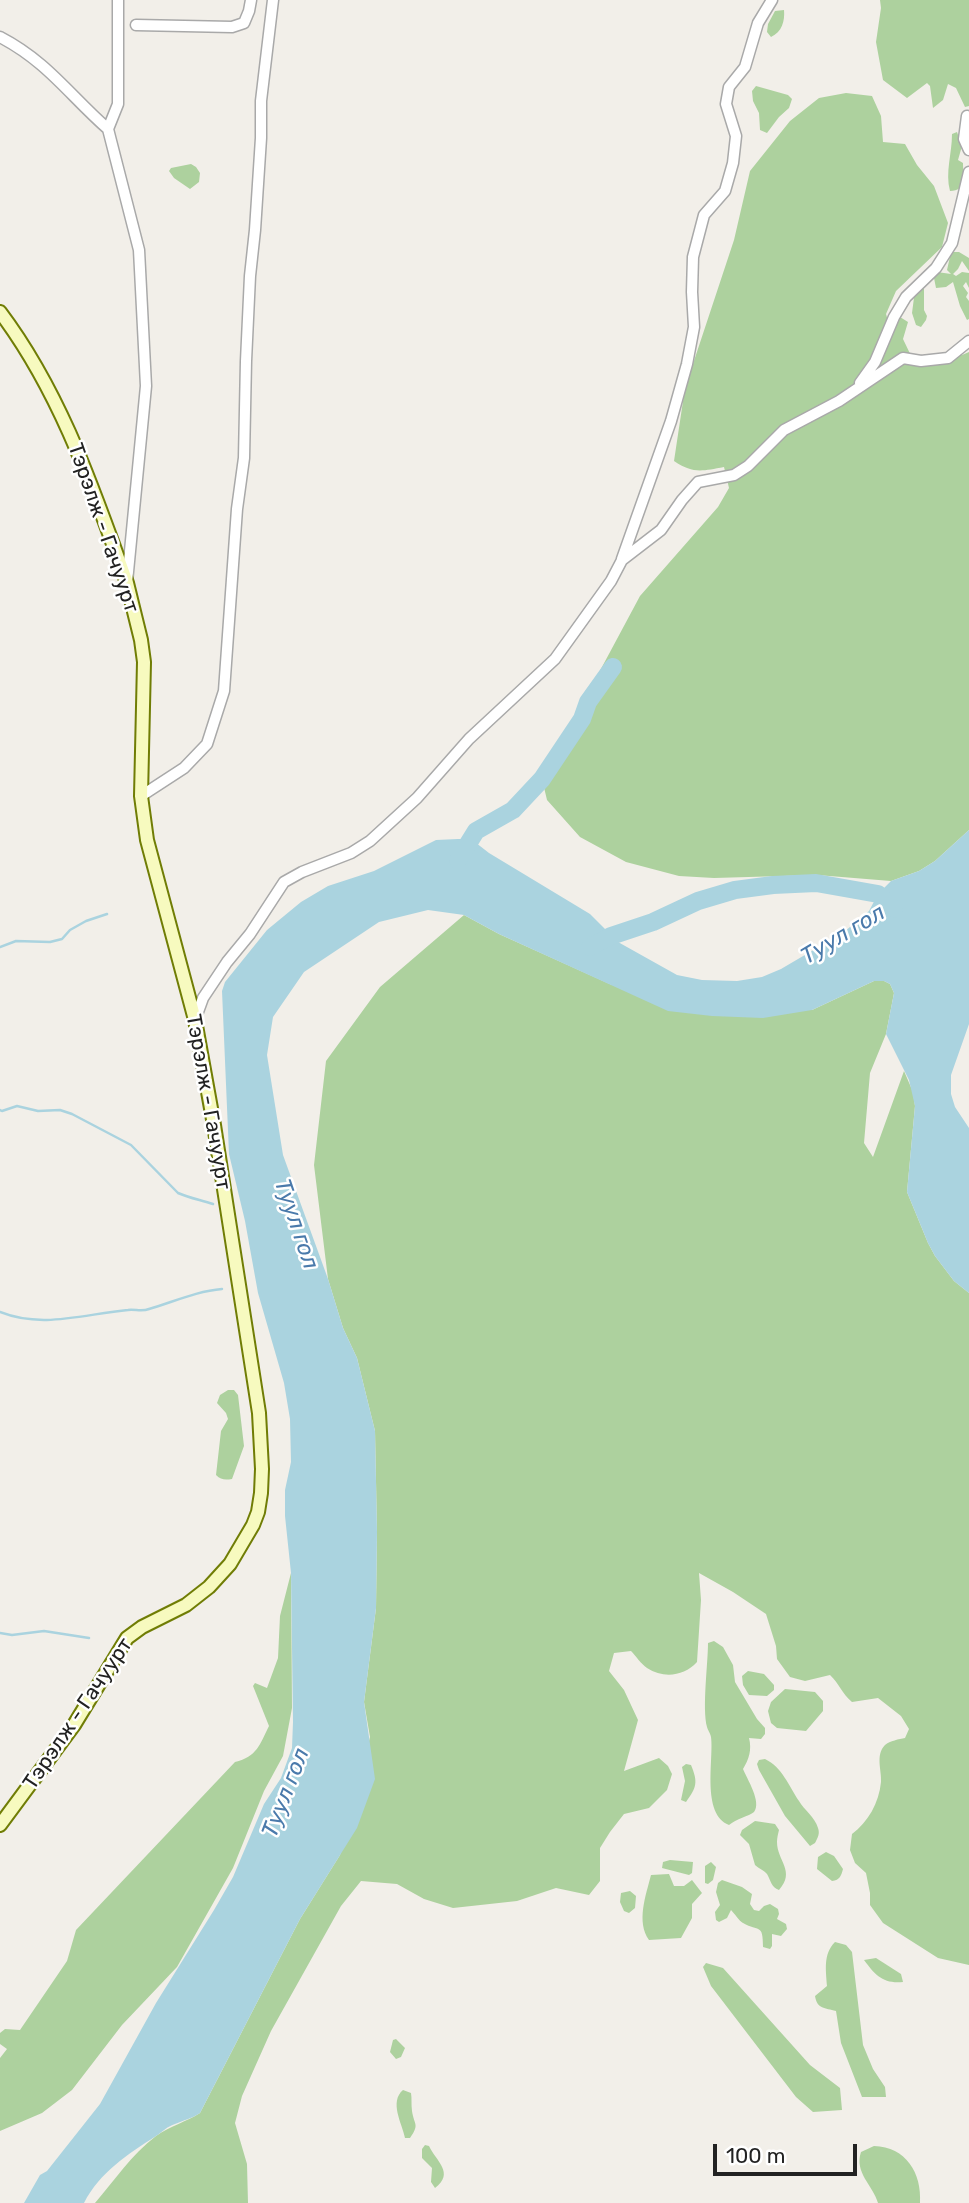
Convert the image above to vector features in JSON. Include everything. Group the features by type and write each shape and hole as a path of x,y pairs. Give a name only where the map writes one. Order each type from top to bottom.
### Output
{"main road":[{"name":"Тэрэлж - Гачуурт","path":"0,312 39,369 72,438 127,583 141,640 144,662 141,796 147,840 195,1020 217,1139 259,1413 262,1469 258,1512 230,1564 209,1587 186,1605 127,1637 74,1725 0,1825"}],"street":[{"path":"108,129 118,104 118,0"},
{"path":"136,25 232,27 244,23 250,11 251,0"},
{"path":"141,796 184,768 207,744 224,691 237,509 244,458 250,276 261,138 261,101 273,0"},
{"path":"195,1020 203,998 226,962 250,934 284,882 351,853 370,841 417,798 468,739 555,659 611,581 622,560 671,421 687,364 694,327 693,257 704,215 725,191 733,163 736,136 726,104 729,87 745,67 758,23 772,0"},
{"path":"0,37 52,73 108,129 139,250 146,386 127,583"},
{"path":"967,116 964,139 969,150"},
{"path":"856,389 875,362 894,317 906,297 936,268 952,243 969,172"},
{"path":"622,560 661,530 698,482 734,475 748,466 784,430 839,401 903,358 921,361 948,358 969,341"}],"green space":[{"path":"880,0 969,0 969,106 965,107 956,88 948,84 943,100 933,108 930,86 927,83 907,98 883,80 876,42"},
{"path":"784,10 782,26 771,37 767,32 768,24 775,11"},
{"path":"756,86 788,95 792,99 789,108 767,133 760,130 759,113 753,101 752,91"},
{"path":"846,93 872,96 881,116 883,142 905,144 934,186 948,223 942,247 896,291 886,314 889,324 900,317 908,322 903,339 914,362 969,352 969,830 935,861 919,871 891,881 817,875 714,878 679,876 626,862 580,837 547,800 542,779 640,596 718,507 729,488 724,467 698,470 674,461 685,388 734,240 750,171 790,121 819,98"},
{"path":"957,132 962,146 958,160 963,163 963,182 962,186 950,191 948,170 952,134"},
{"path":"191,164 200,173 199,182 190,189 169,171 171,168"},
{"path":"951,252 959,252 969,258 969,271 962,261 953,274 956,276 962,272 969,273 969,288 966,282 963,286 969,301 967,320 953,282 946,287 936,288 934,278 937,272 951,274 947,270"},
{"path":"924,285 924,310 927,316 921,327 916,325 912,313 915,290"},
{"path":"464,915 499,934 612,985 812,1010 874,981 890,984 894,993 886,1034 870,1073 864,1143 873,1157 904,1071 913,1092 915,1106 907,1192 935,1256 954,1281 969,1293 969,1965 938,1958 883,1923 870,1905 866,1873 855,1863 850,1850 852,1834 868,1818 878,1797 881,1782 880,1753 889,1742 905,1738 909,1729 901,1716 878,1698 852,1702 830,1675 805,1681 790,1677 777,1659 776,1646 766,1614 699,1573 701,1600 697,1662 692,1667 680,1673 660,1674 647,1668 631,1651 614,1653 609,1671 624,1690 638,1720 624,1771 659,1758 672,1774 667,1790 649,1808 624,1814 610,1832 600,1848 600,1881 589,1895 556,1888 517,1901 453,1908 424,1899 397,1884 361,1881 341,1906 271,2031 242,2096 235,2123 247,2164 248,2203 95,2203 147,2143 200,2113 300,1919 340,1855 370,1737 364,1702 376,1608 377,1532 375,1431 357,1358 343,1328 328,1279 314,1165 326,1061 380,987"},
{"path":"234,1390 238,1395 244,1446 232,1479 216,1475 221,1431 228,1419 217,1403 220,1395"},
{"path":"291,1573 292,1708 283,1756 264,1791 233,1868 177,1967 122,2025 72,2090 42,2113 0,2131 0,2058 7,2049 0,2044 0,2033 5,2029 20,2030 67,1961 76,1930 235,1762 253,1753 263,1739 269,1726 253,1686 255,1683 267,1688 278,1658 280,1616"},
{"path":"714,1641 723,1647 733,1665 735,1682 765,1728 761,1739 749,1738 749,1754 743,1769 755,1797 756,1808 754,1812 729,1825 720,1819 712,1798 711,1737 707,1727 705,1698 708,1643"},
{"path":"748,1671 764,1674 774,1685 774,1690 767,1696 749,1695 743,1685 742,1676"},
{"path":"785,1689 815,1692 823,1701 823,1711 806,1731 777,1728 771,1723 768,1711 771,1702"},
{"path":"765,1759 781,1772 817,1824 818,1836 810,1846 785,1816 759,1770 759,1760"},
{"path":"691,1765 695,1780 694,1788 686,1802 681,1800 685,1781 682,1767"},
{"path":"755,1821 775,1824 779,1830 778,1849 786,1877 779,1890 766,1873 755,1865 749,1844 740,1835 742,1830"},
{"path":"826,1852 834,1856 843,1869 840,1877 832,1881 817,1869 818,1857"},
{"path":"663,1862 693,1862 692,1873 689,1875 662,1868"},
{"path":"711,1862 716,1867 713,1880 708,1884 705,1883 705,1866"},
{"path":"669,1874 674,1886 684,1886 692,1880 702,1893 692,1904 692,1918 681,1938 649,1940 645,1933 643,1917 651,1875"},
{"path":"722,1880 742,1887 752,1894 750,1904 754,1910 759,1911 770,1904 778,1909 777,1919 786,1924 787,1929 781,1936 772,1934 770,1949 763,1947 759,1929 742,1922 731,1910 727,1918 719,1922 716,1920 715,1912 720,1905 716,1892 718,1883"},
{"path":"630,1891 636,1896 635,1908 629,1913 624,1911 620,1902 621,1893"},
{"path":"835,1942 846,1945 852,1952 863,2045 873,2069 885,2087 886,2097 862,2097 841,2043 836,2011 822,2007 816,2000 815,1996 827,1986 827,1957"},
{"path":"876,1958 901,1974 903,1982 890,1982 880,1977 864,1960"},
{"path":"706,1963 723,1968 810,2065 840,2088 842,2110 813,2112 796,2097 711,1986 703,1967"},
{"path":"396,2039 405,2048 401,2057 396,2059 390,2052 393,2040"},
{"path":"403,2090 411,2093 416,2127 410,2138 405,2138 397,2107 397,2100"},
{"path":"425,2145 429,2146 444,2172 441,2183 435,2188 431,2182 432,2168 422,2158"},
{"path":"874,2146 895,2151 910,2164 918,2182 920,2203 878,2203 860,2166 861,2152"}],"water":[{"name":"Туул гол","path":"969,830 969,1024 951,1075 951,1094 955,1107 969,1128 969,1293 954,1281 935,1256 907,1192 915,1106 909,1080 886,1034 894,993 890,984 884,981 874,981 812,1010 763,1018 668,1011 499,934 464,915 428,910 379,922 304,972 273,1017 267,1055 283,1155 343,1328 357,1358 375,1431 376,1608 364,1702 375,1779 357,1828 300,1919 200,2113 170,2126 125,2157 106,2173 84,2203 24,2203 40,2175 47,2171 100,2104 156,2003 233,1877 264,1804 281,1778 292,1748 291,1573 285,1516 285,1490 291,1462 290,1419 284,1383 258,1293 229,1154 222,991 225,982 267,930 301,902 328,886 374,871 436,840 458,839 471,839 489,853 590,914 618,942 677,975 702,980 737,981 762,977 781,969 844,932 869,911 878,894 891,881 919,871 935,861"}],"waterway":[{"path":"458,860 476,831 513,810 542,779 582,719 588,702 613,667"},
{"name":"Туул гол","path":"590,947 698,901 735,890 773,885 816,883 878,894 894,909"},
{"path":"0,947 16,941 50,942 62,939 70,930 86,921 107,914"},
{"path":"0,1110 17,1106 38,1111 60,1110 72,1114 131,1145 178,1193 213,1204"},
{"path":"0,1312 32,1319 63,1319 146,1310 194,1294 222,1289"},
{"path":"0,1633 12,1635 44,1631 89,1638"}]}
